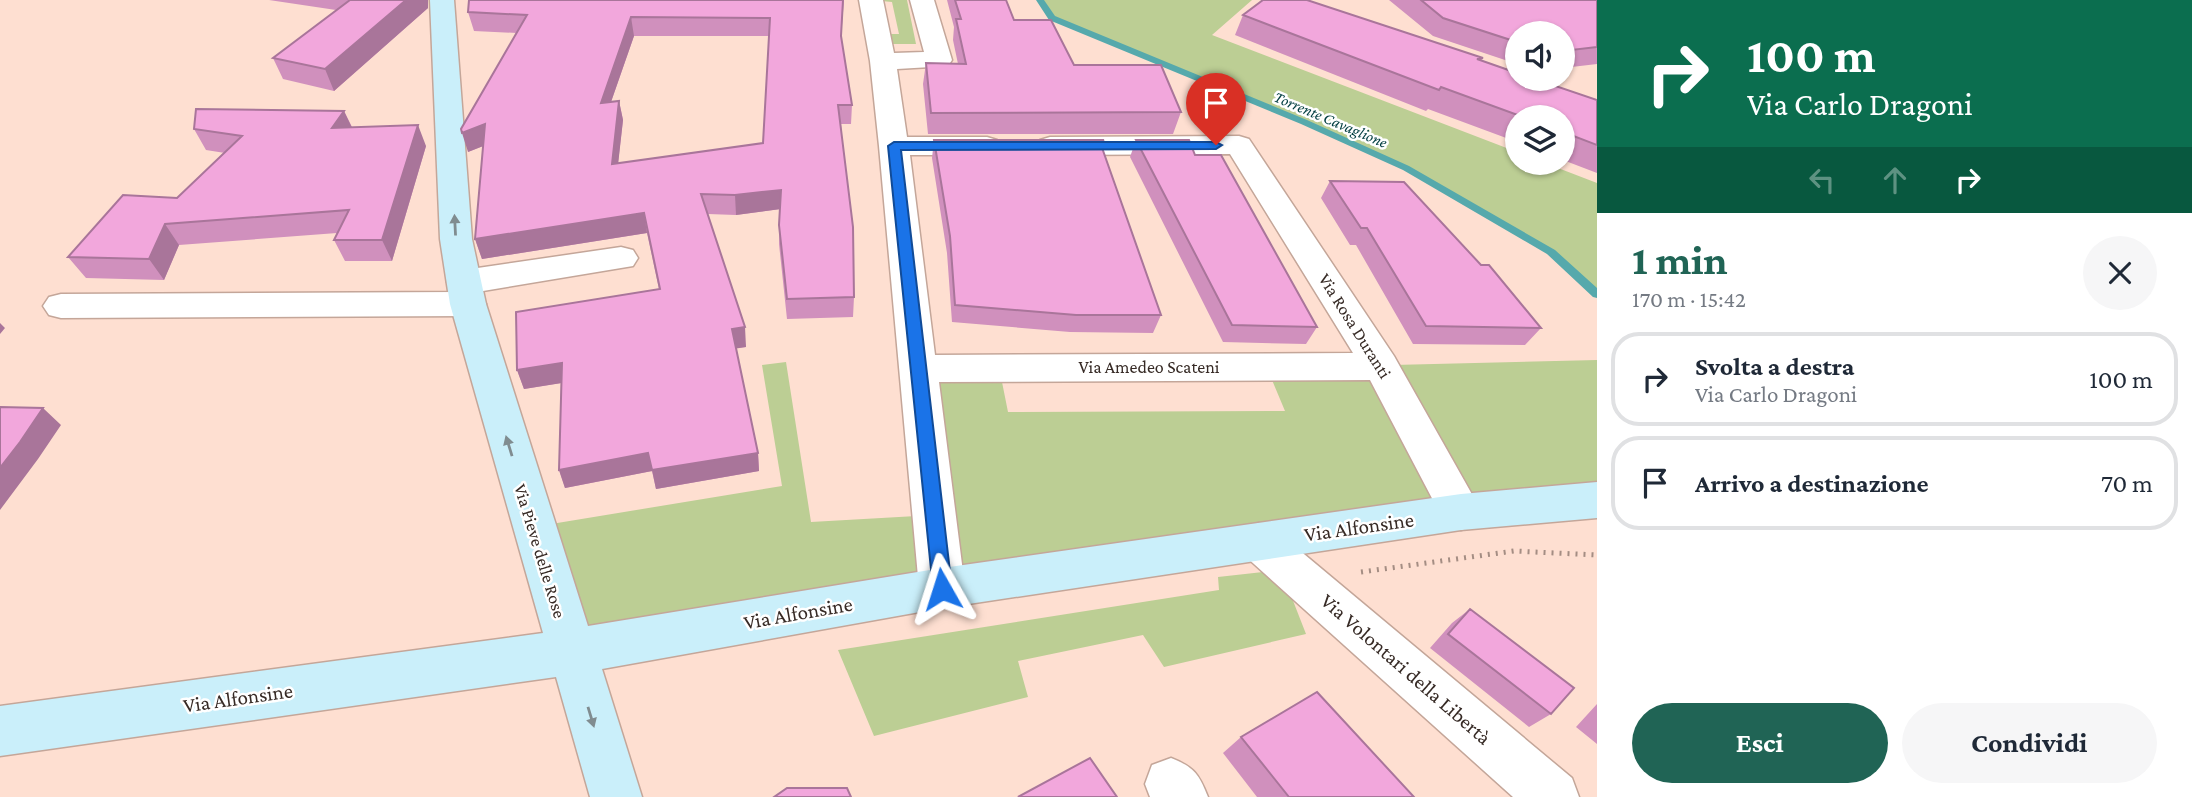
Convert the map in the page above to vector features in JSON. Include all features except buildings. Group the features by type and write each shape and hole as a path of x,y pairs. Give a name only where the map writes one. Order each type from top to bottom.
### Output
{"main road":[{"name":"Via Pieve delle Rose","path":"442,0 456,239 466,293 616,797"},
{"name":"Via Alfonsine","path":"0,731 571,652 942,589 1461,512 1597,500"}],"street":[{"path":"871,0 883,61 894,146 942,589"},
{"path":"883,61 939,60 922,0"},
{"name":"Via Rosa Duranti","path":"894,146 1239,145 1381,366 1461,512"},
{"path":"61,306 466,293 621,258"},
{"name":"Via Amedeo Scateni","path":"918,369 1381,366"},
{"name":"Via Volontari della Libertà","path":"1259,542 1553,797"}],"path":[{"path":"1304,580 1514,551 1597,555"}],"green space":[{"path":"871,0 907,0 916,44 880,44 878,34 899,34 892,2"},
{"path":"1040,0 1252,0 1212,35 1505,147 1505,175 1575,175 1597,183 1597,294 1551,252 1406,168 1304,122 1052,18"},
{"path":"1597,360 1597,500 571,652 533,527 782,486 762,365 786,362 811,522 934,515 918,369 999,367 1008,412 1285,411 1267,368"},
{"path":"1281,570 1306,634 1164,667 1143,635 1018,661 1028,697 874,736 838,650 1219,590 1218,577"}],"waterway":[{"name":"Torrente Cavaglione","path":"1040,0 1052,18 1304,122 1406,168 1551,252 1597,294"}],"route":[{"path":"942,589 894,146 1216,145"}]}
